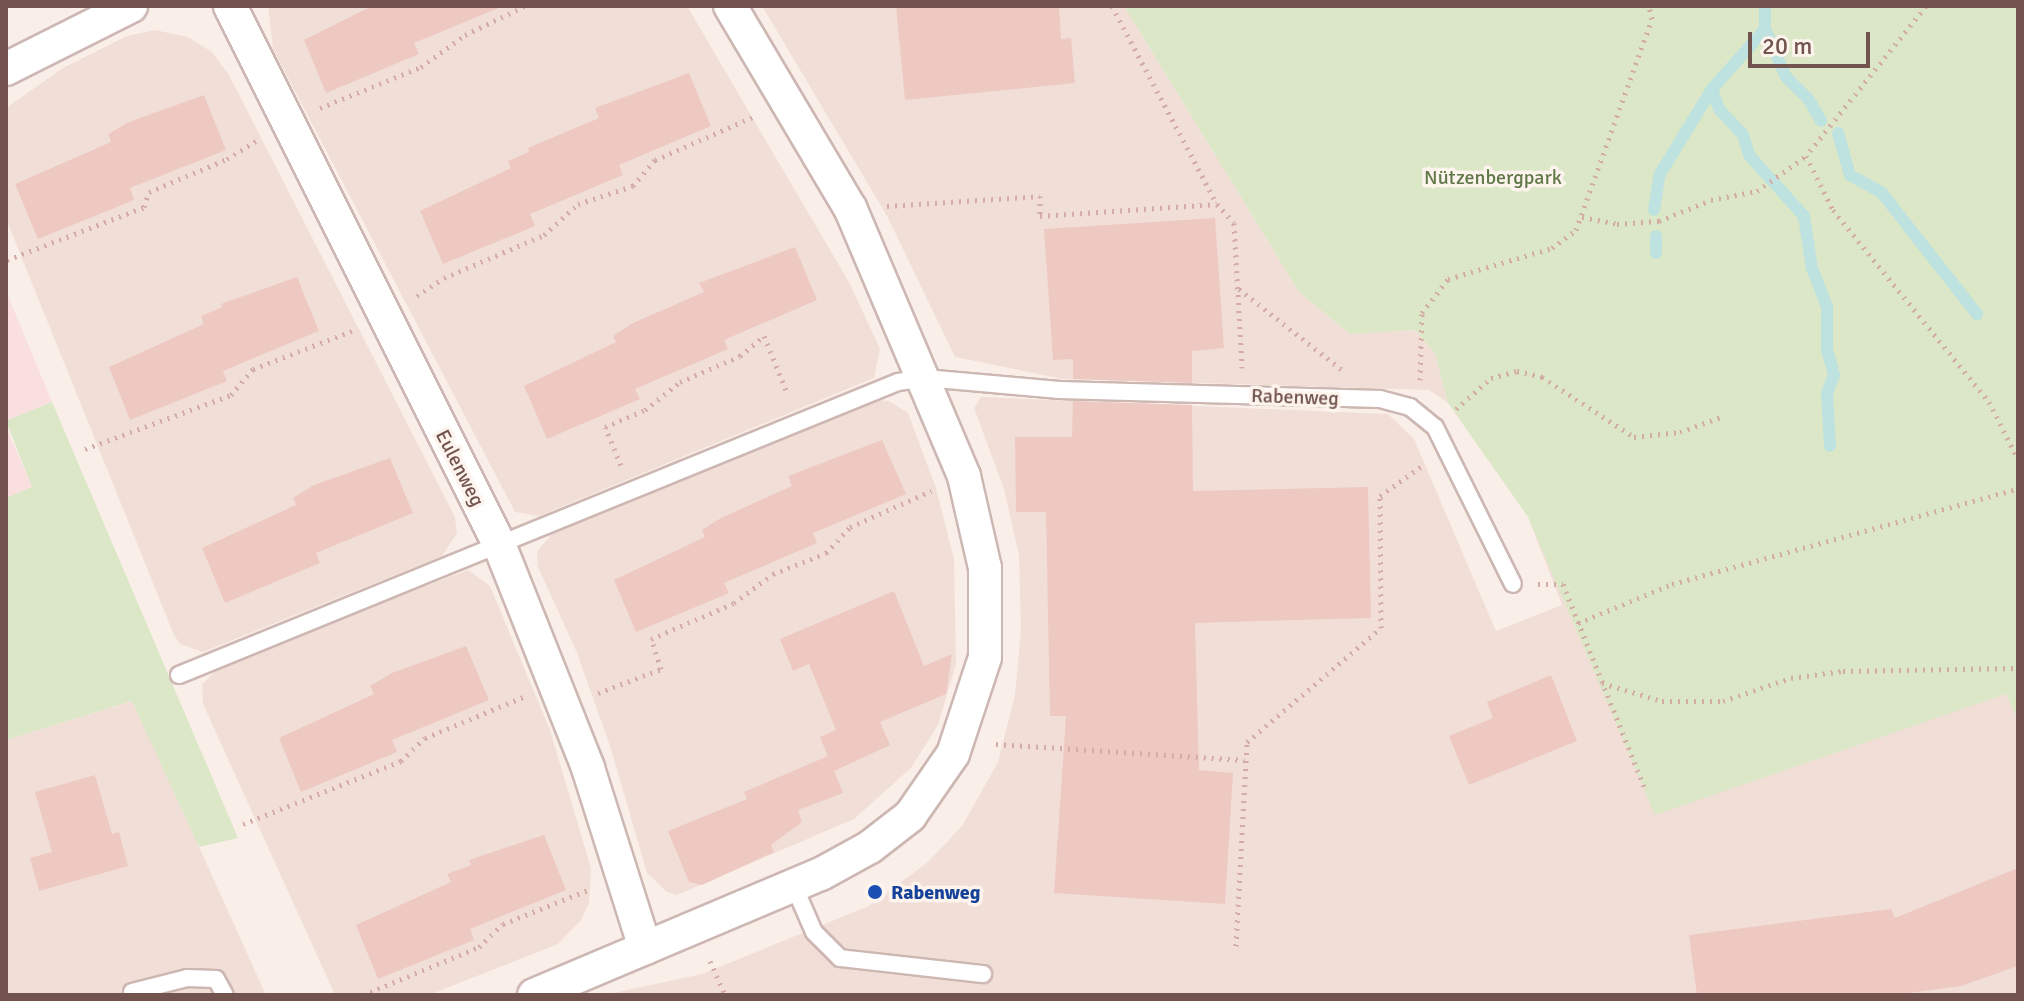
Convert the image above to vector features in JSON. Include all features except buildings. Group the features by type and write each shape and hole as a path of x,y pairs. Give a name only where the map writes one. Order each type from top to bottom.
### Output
{"street":[{"path":"6,69 131,6"},
{"name":"Eulenweg","path":"230,6 499,544 561,694 645,948"},
{"path":"534,995 794,886 870,847 910,816 959,741 979,683 987,612 981,541 964,476 925,378 850,208 730,6"}],"lane":[{"name":"Rabenweg","path":"179,675 898,382 925,378 1059,390 1380,399 1410,407 1435,427 1513,584"},
{"path":"794,886 814,932 840,958 983,974"},
{"path":"132,992 187,978 216,979 225,995"}],"path":[{"path":"286,121 421,67 465,35 525,6"},
{"path":"1112,6 1217,204 1234,223 1243,396"},
{"path":"1649,6 1652,19 1576,230 1552,248 1448,279 1422,313 1417,369 1435,427 1491,378 1517,371 1566,390 1634,437 1680,432 1721,417"},
{"path":"1582,217 1617,224 1659,221 1711,200 1757,191 1806,156 1926,6"},
{"path":"85,449 231,395 253,369 384,318 444,278 544,235 578,204 633,186 655,160 785,103"},
{"path":"1806,156 1833,210 1989,402 2018,459"},
{"path":"7,260 144,207 149,192 227,159"},
{"path":"850,208 1040,196 1040,216 1217,204"},
{"path":"1238,288 1380,399"},
{"path":"632,490 605,427 645,410 680,382 740,356 764,336 799,422"},
{"path":"1236,946 1249,769 1244,760 1247,742 1381,628 1380,496 1446,448"},
{"path":"243,824 401,761 425,738 561,694 661,669 651,639 734,603 773,574 826,553 850,527 964,476"},
{"path":"1578,623 1672,584 2018,489"},
{"path":"1513,584 1563,584 1645,789"},
{"path":"1602,683 1662,701 1723,701 1791,678 1843,671 2018,668"},
{"path":"959,741 1244,760"},
{"path":"363,995 479,947 503,924 622,876"}],"shaded area":[{"path":"268,6 687,6 850,284 880,349 874,378 539,516 515,512 273,49"},
{"path":"762,6 1124,6 1299,292 1350,334 1415,330 1435,353 1448,403 1429,390 1063,379 955,357 887,216"},
{"path":"155,30 188,37 212,52 229,75 455,517 457,533 442,556 203,652 180,644 174,635 6,219 6,108 63,68 127,36"},
{"path":"6,291 52,402 6,421"},
{"path":"981,397 1388,414 1414,439 1496,631 1562,605 1528,517 1986,649 2018,720 2018,995 604,995 702,974 869,906 928,862 962,826 998,762 1015,695 1021,630 1019,556 1004,489 974,408"},
{"path":"877,400 889,401 908,413 936,488 954,559 956,664 938,725 911,768 854,819 677,895 667,892 647,873 610,746 577,653 538,567 537,552 554,531"},
{"path":"6,427 32,487 6,498"},
{"path":"468,570 490,586 550,730 591,868 589,903 581,920 558,944 429,995 335,995 203,704 202,685 220,665"},
{"path":"133,701 266,995 6,995 6,740"}],"green space":[{"name":"Nützenbergpark","path":"1124,6 2018,6 2018,720 2006,694 1655,815 1528,517 1448,403 1435,353 1415,330 1350,334 1299,292"},
{"path":"52,402 238,838 199,847 132,701 6,740 6,498 32,487 6,421"}],"waterway":[{"path":"1654,210 1660,174 1712,89 1765,29 1765,6"},
{"path":"1765,29 1786,77 1809,100 1821,121"},
{"path":"1712,89 1719,109 1743,135 1749,155 1804,216 1812,268 1827,307 1827,350 1834,375 1827,393 1830,446"},
{"path":"1838,133 1850,175 1882,193 1977,314"},
{"path":"1656,236 1656,253"}],"place":[{"name":"Rabenweg","path":"875,892"}]}
